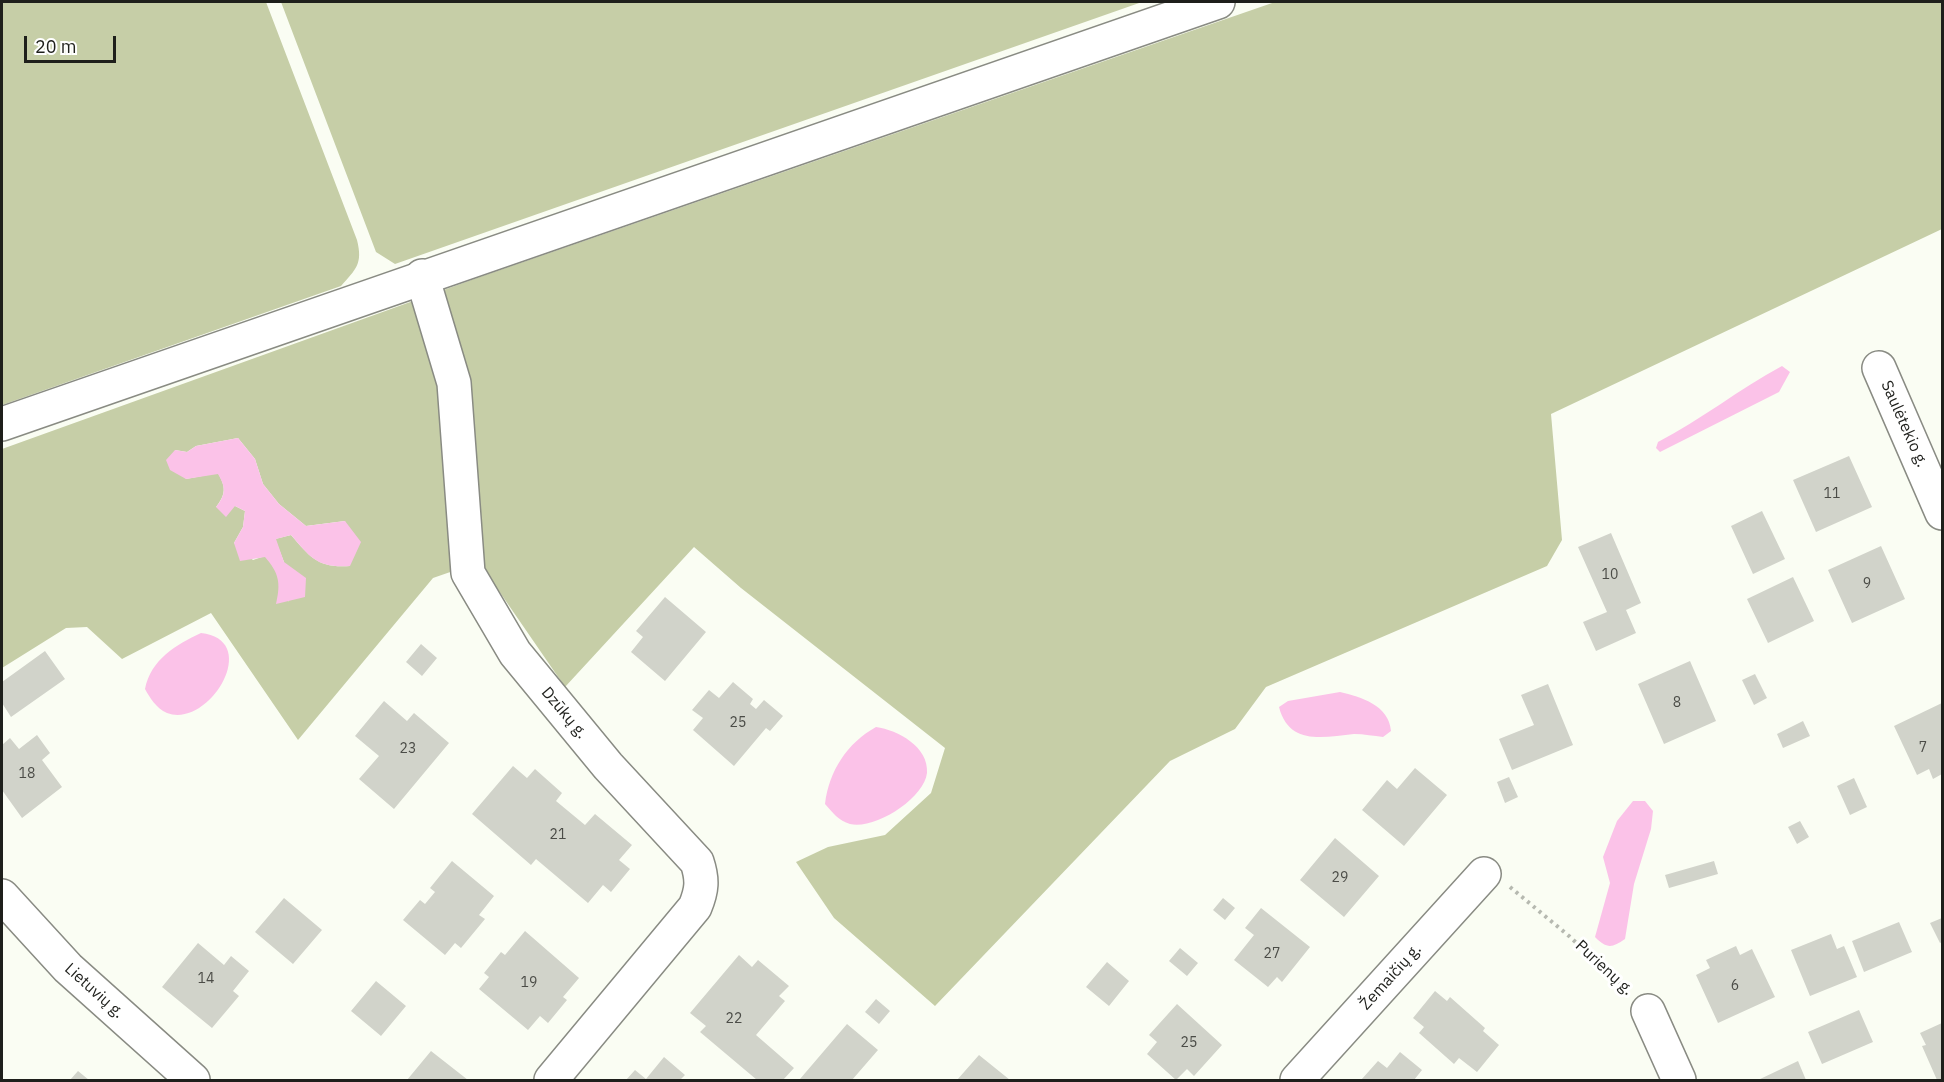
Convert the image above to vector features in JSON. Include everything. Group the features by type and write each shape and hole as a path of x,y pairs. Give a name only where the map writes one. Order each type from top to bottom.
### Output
{"street":[{"path":"2,424 422,276 1218,2"},
{"name":"Dzūkų g.","path":"422,276 454,383 468,573 515,653 609,766 697,862 702,875 702,890 695,907 551,1080"},
{"name":"Saulėtekio g.","path":"1879,368 1942,513"},
{"name":"Žemaičių g.","path":"1298,1080 1496,880"},
{"name":"Lietuvių g.","path":"2,896 68,968 193,1080"},
{"path":"1648,1011 1678,1080"}],"path":[{"name":"Purienų g.","path":"1496,880 1569,936 1648,1011"}],"green space":[{"path":"2,2 266,2 357,240 359,261 351,275 341,286 2,405"},
{"path":"281,2 1142,2 395,264 376,252"},
{"path":"1275,2 1942,2 1942,229 1551,414 1562,540 1547,566 1266,687 1235,729 1170,761 935,1006 834,918 796,862 828,847 885,835 931,793 945,748 741,588 694,547 565,687 479,562 433,578 298,740 211,613 122,659 87,627 66,628 2,668 2,449 477,278","holes":["238,438 255,459 263,484 279,504 306,526 345,521 350,566 330,565 316,560 291,535 275,539 284,562 289,602 276,569 265,556 253,560 234,543 243,527 245,511 235,506 216,507 224,490 218,473 186,479 175,450 187,452 196,446"]}],"shaded area":[{"path":"1782,366 1790,372 1779,392 1660,452 1656,448 1658,442"},
{"path":"238,438 255,459 263,484 279,504 306,526 345,521 361,542 350,566 339,566 316,560 291,535 276,539 284,562 306,578 305,597 276,604 278,579 265,557 240,561 234,543 243,527 245,511 235,506 226,517 216,507 224,491 218,474 186,479 170,470 166,460 175,450 187,452 196,446"},
{"path":"201,633 219,639 228,651 229,666 223,682 213,697 199,708 183,714 167,713 157,706 145,689 148,678 166,654"},
{"path":"1340,692 1365,700 1380,709 1389,722 1391,731 1383,737 1354,734 1331,737 1309,736 1291,728 1279,707 1288,701"},
{"path":"876,727 902,736 918,748 926,764 927,773 924,783 908,802 884,817 860,825 846,823 825,804 827,792 841,759 856,741"},
{"path":"1633,801 1645,801 1653,811 1651,829 1634,884 1625,939 1610,946 1603,944 1595,937 1610,883 1603,857 1617,821"}],"building":[{"path":"1849,456 1872,507 1816,532 1793,480"},
{"path":"1762,511 1785,559 1753,574 1731,526"},
{"path":"1611,533 1641,603 1626,610 1636,633 1596,651 1583,622 1607,612 1578,547"},
{"path":"1881,546 1905,599 1852,623 1828,570"},
{"path":"1793,577 1814,621 1768,643 1747,599"},
{"path":"665,597 706,632 665,681 631,652 643,637 636,631"},
{"path":"421,644 437,658 422,676 406,662"},
{"path":"45,651 65,679 11,717 2,703 2,682"},
{"path":"1690,661 1716,721 1664,744 1638,684"},
{"path":"1755,674 1767,698 1754,705 1742,680"},
{"path":"733,682 753,699 750,704 756,709 764,700 783,716 770,731 766,728 734,766 693,730 703,718 692,710 709,690 719,698"},
{"path":"1548,684 1573,745 1512,770 1499,739 1534,725 1521,695"},
{"path":"384,701 407,721 414,713 449,743 394,809 359,779 379,756 355,736"},
{"path":"1942,703 1942,774 1933,779 1929,769 1917,775 1894,726"},
{"path":"1803,721 1810,736 1783,748 1777,734"},
{"path":"37,735 50,753 42,760 62,787 22,818 2,790 2,745 10,738 19,749"},
{"path":"513,766 527,778 535,769 562,793 556,801 585,825 595,814 632,845 619,860 630,869 611,892 603,885 588,903 536,859 531,865 472,814"},
{"path":"1415,768 1447,795 1404,846 1362,810 1387,780 1397,789"},
{"path":"1509,777 1518,797 1505,803 1497,782"},
{"path":"1854,778 1867,807 1850,815 1837,786"},
{"path":"1800,821 1809,837 1797,844 1788,827"},
{"path":"1335,838 1379,876 1344,917 1300,880"},
{"path":"452,861 494,896 479,915 485,919 461,948 455,943 445,955 403,920 420,900 425,904 435,892 430,888"},
{"path":"1714,861 1718,874 1669,888 1665,875"},
{"path":"284,898 322,930 293,964 255,932"},
{"path":"1223,898 1235,908 1225,920 1213,910"},
{"path":"1261,908 1310,947 1282,982 1277,977 1268,987 1234,960 1254,935 1245,928"},
{"path":"1942,918 1942,942 1940,943 1930,923"},
{"path":"1899,922 1912,952 1864,972 1852,941"},
{"path":"525,931 579,978 563,997 567,1000 548,1023 540,1016 528,1030 479,989 489,977 484,973 501,952 505,955"},
{"path":"1831,934 1837,949 1844,946 1857,977 1810,996 1791,950"},
{"path":"198,943 224,965 231,956 249,971 233,991 239,996 212,1028 162,987"},
{"path":"1736,946 1740,955 1752,949 1775,997 1718,1023 1696,975 1710,968 1706,960"},
{"path":"1180,948 1198,963 1187,976 1169,961"},
{"path":"739,955 752,967 758,960 789,986 779,996 785,1001 756,1035 794,1068 783,1080 757,1080 700,1032 706,1026 690,1013"},
{"path":"1107,962 1129,981 1109,1006 1086,987"},
{"path":"376,981 406,1006 381,1036 351,1011"},
{"path":"1435,991 1447,1001 1450,997 1485,1028 1483,1031 1499,1045 1477,1072 1459,1058 1454,1064 1419,1033 1424,1027 1413,1018"},
{"path":"876,999 890,1011 879,1024 865,1012"},
{"path":"1177,1004 1222,1045 1194,1076 1187,1069 1176,1080 1147,1054 1157,1042 1149,1035"},
{"path":"1859,1010 1873,1042 1822,1064 1808,1032"},
{"path":"1942,1023 1942,1080 1937,1080 1922,1046 1926,1045 1920,1033"},
{"path":"847,1024 878,1050 852,1080 800,1079"},
{"path":"431,1051 468,1080 407,1080"},
{"path":"1400,1052 1422,1070 1414,1080 1361,1080 1378,1061 1387,1068"},
{"path":"979,1055 1010,1080 957,1080"},
{"path":"664,1057 685,1075 680,1080 626,1080 635,1070 646,1079"},
{"path":"1798,1061 1806,1080 1758,1080"},
{"path":"78,1071 89,1080 70,1080"}]}
